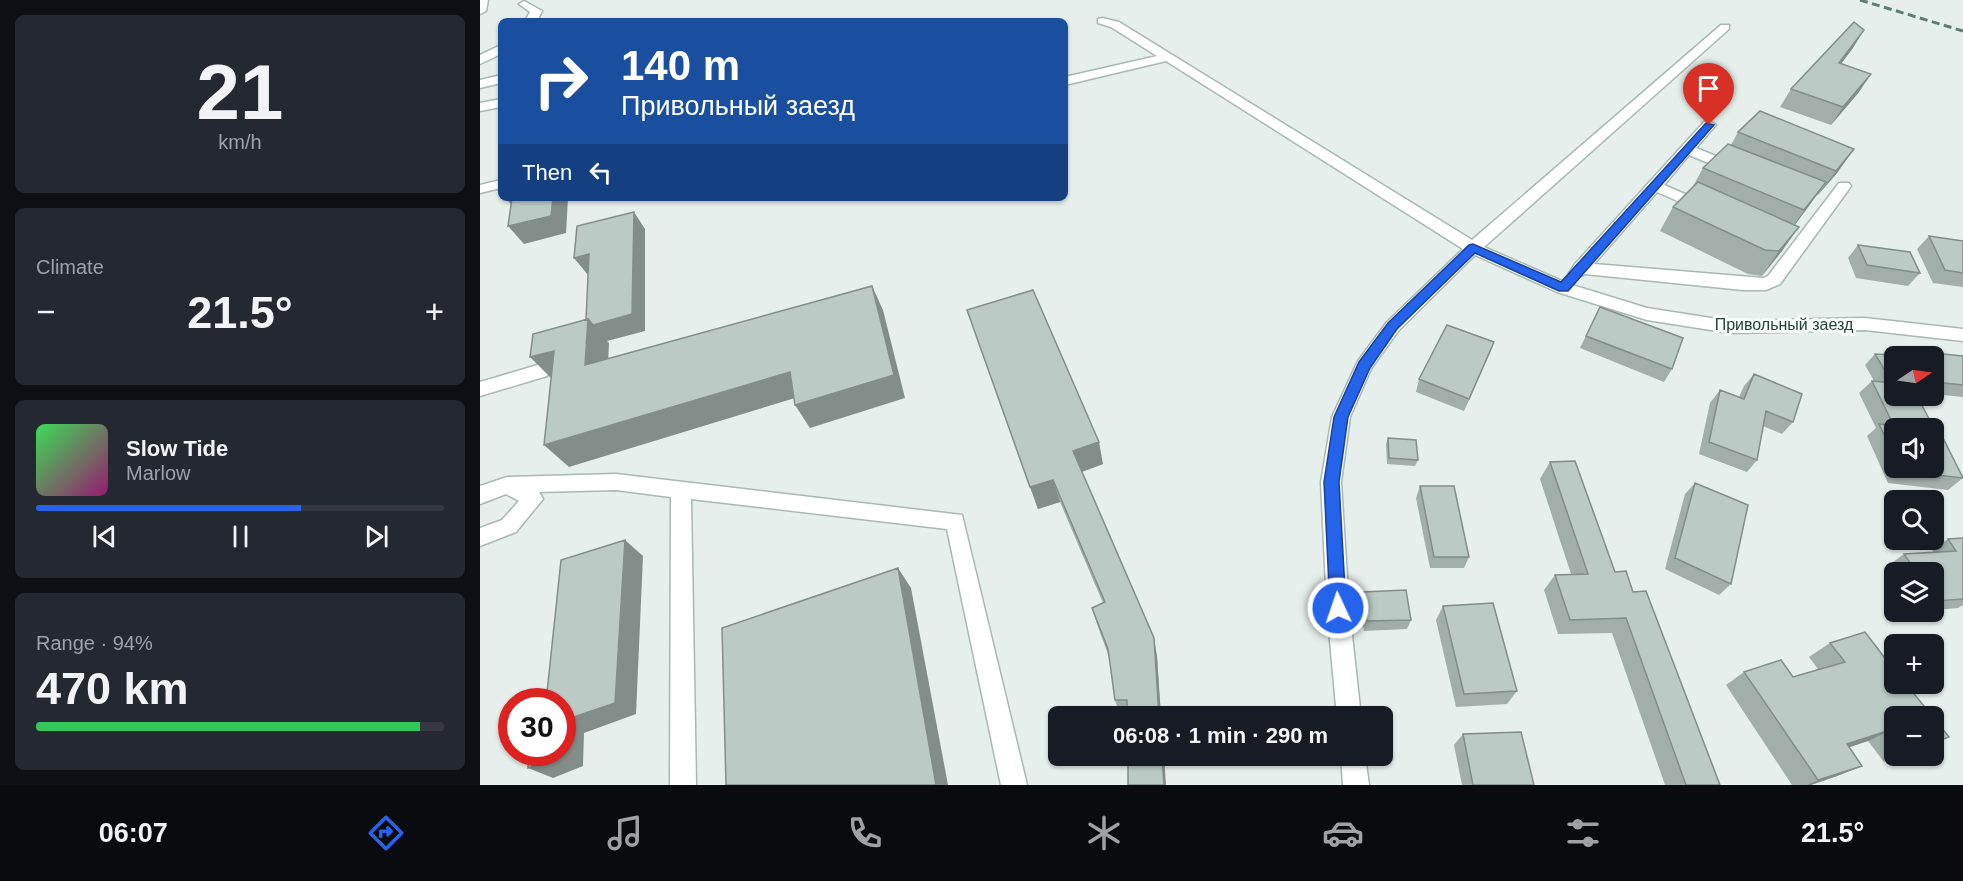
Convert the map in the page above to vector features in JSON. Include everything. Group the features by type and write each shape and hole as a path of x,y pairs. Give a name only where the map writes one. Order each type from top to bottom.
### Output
{"street":[{"path":"480,11 483,0"},
{"path":"524,4 536,10 532,18"},
{"name":"Привольный заезд","path":"1102,21 1115,24 1473,248 1563,288 1647,314 1730,327 1865,324 1963,334"},
{"path":"1348,706 1338,608 1331,482 1341,417 1364,366 1393,326 1473,248 1725,27"},
{"path":"480,60 498,51"},
{"path":"1068,80 1167,57"},
{"path":"480,84 498,81"},
{"path":"480,107 498,104"},
{"path":"1563,288 1709,125"},
{"path":"1688,150 1742,172"},
{"path":"480,189 498,185"},
{"path":"1655,186 1721,215"},
{"path":"1581,268 1743,284 1766,284 1774,280 1792,245 1823,205 1844,186"},
{"path":"480,389 541,371"},
{"path":"480,495 507,485 616,482 955,521 1014,785"},
{"path":"480,537 509,526 533,499 507,485"},
{"path":"681,489 683,785"},
{"path":"1354,766 1356,785"}],"building":[{"path":"1854,22 1864,30 1839,63 1871,74 1843,107 1791,89"},
{"path":"1760,111 1854,149 1836,171 1738,132"},
{"path":"1728,144 1826,182 1804,210 1703,168"},
{"path":"1698,182 1799,227 1779,251 1765,250 1673,207"},
{"path":"512,201 553,201 551,216 508,226"},
{"path":"634,212 632,314 593,325 588,319 586,320 589,254 574,258 577,226"},
{"path":"1929,236 1963,241 1963,273 1945,270"},
{"path":"1858,245 1910,252 1920,273 1867,265"},
{"path":"872,286 894,375 795,405 790,372 544,445 554,351 530,357 533,334 588,319 585,365"},
{"path":"1033,290 1099,442 1073,451 1154,638 1158,706 1127,706 1127,700 1115,700 1108,649 1092,608 1105,602 1053,480 1030,487 967,310"},
{"path":"1600,307 1683,338 1672,369 1586,336"},
{"path":"1447,325 1494,342 1469,399 1419,379"},
{"path":"1875,354 1884,354 1884,369"},
{"path":"1944,354 1963,356 1963,385 1944,383"},
{"path":"1754,374 1802,394 1793,422 1766,411 1757,460 1709,442 1720,390 1744,399"},
{"path":"1872,381 1884,382 1884,406"},
{"path":"1884,406 1922,406 1929,418 1890,418"},
{"path":"1879,424 1884,425 1884,435"},
{"path":"1388,438 1416,440 1418,460 1389,458"},
{"path":"1944,440 1963,478 1944,476"},
{"path":"1575,461 1615,572 1626,571 1633,592 1646,591 1720,785 1686,785 1626,618 1570,620 1555,575 1588,574 1550,462"},
{"path":"1695,483 1748,505 1731,584 1675,558"},
{"path":"1420,486 1454,486 1469,557 1434,557"},
{"path":"1963,538 1963,599 1944,600 1944,562 1909,562 1904,554 1956,551 1948,539"},
{"path":"625,540 615,703 576,716 576,688 547,688 561,560"},
{"path":"898,568 936,785 726,785 722,628"},
{"path":"1406,590 1411,620 1367,621 1363,592"},
{"path":"1493,603 1517,691 1464,694 1443,606"},
{"path":"1865,632 1884,657 1884,694 1914,694 1924,706 1884,706 1884,732 1847,744 1862,766 1818,780 1744,672 1781,660 1793,677 1845,662 1830,643"},
{"path":"1521,732 1534,785 1473,785 1463,734"},
{"path":"1128,766 1163,766 1164,785 1128,785"}],"railway":[{"path":"1860,0 1963,31"}],"route":[{"path":"1338,608 1331,482 1341,417 1364,366 1393,326 1473,248 1563,288 1709,125"}]}
